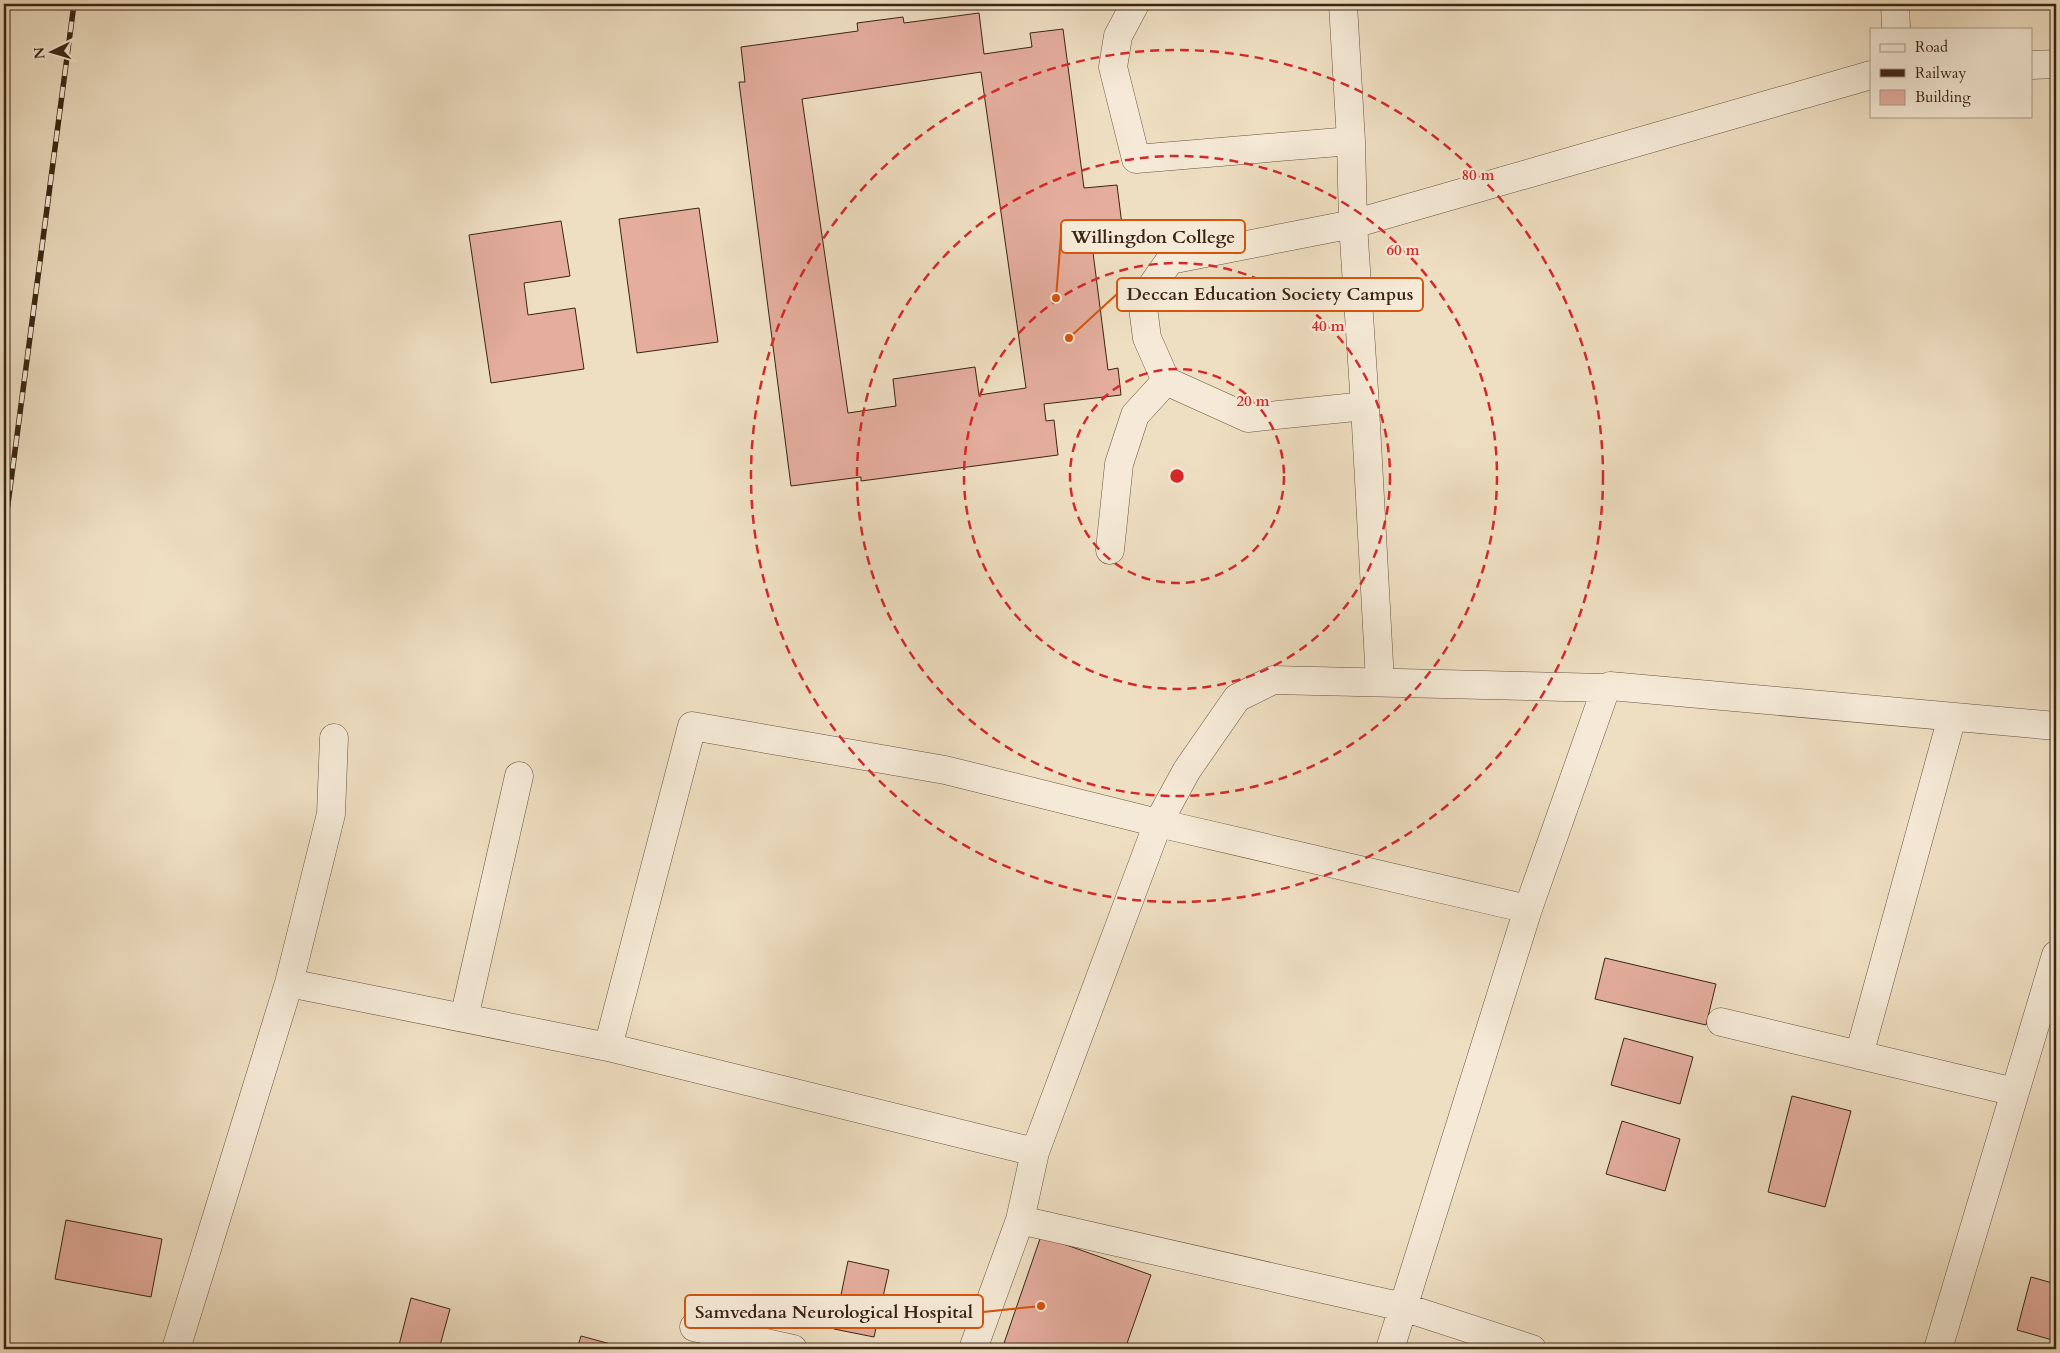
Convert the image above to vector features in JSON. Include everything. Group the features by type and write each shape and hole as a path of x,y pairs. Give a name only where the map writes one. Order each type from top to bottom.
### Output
{"street":[{"path":"1135,4 1118,36 1113,67 1136,158 1351,141"},
{"path":"1343,4 1351,141 1353,224 1380,682"},
{"path":"1895,4 1896,28"},
{"path":"2032,65 2056,64"},
{"path":"1365,406 1248,418 1166,381 1147,338 1142,300 1170,260 1353,224 1870,75"},
{"path":"1110,550 1119,464 1135,415 1166,381"},
{"path":"973,1349 1020,1220 1035,1152 1158,823 1187,770 1237,698 1274,680 1606,688 1610,686 2056,726"},
{"path":"1390,1349 1528,909 1606,688"},
{"path":"1859,1055 1952,717"},
{"path":"608,1047 692,726 945,770 1158,823 1528,909"},
{"path":"176,1349 289,983 332,814 334,738"},
{"path":"464,1018 519,776"},
{"path":"1938,1349 2056,954"},
{"path":"289,983 608,1047 1035,1152"},
{"path":"1721,1022 2015,1092"},
{"path":"1020,1220 1403,1307 1532,1349"},
{"path":"694,1327 793,1349"}],"building":[{"path":"979,13 984,54 1032,47 1030,33 1063,29 1084,188 1117,185 1122,225 1090,229 1108,370 1118,368 1121,395 1044,404 1046,421 1054,420 1058,455 861,481 861,477 791,486 739,82 745,82 741,47 858,31 857,23 903,17 904,23","holes":["981,72 1026,388 979,395 975,367 893,379 896,406 848,413 802,99"]},
{"path":"699,208 718,342 637,353 619,219"},
{"path":"561,221 570,276 524,283 528,315 575,308 584,369 491,383 469,235"},
{"path":"1605,958 1716,984 1706,1025 1595,999"},
{"path":"1624,1038 1693,1057 1680,1104 1611,1085"},
{"path":"1792,1096 1851,1111 1825,1207 1768,1192"},
{"path":"1622,1121 1680,1139 1665,1191 1606,1174"},
{"path":"66,1220 162,1239 151,1297 55,1279"},
{"path":"1041,1236 1151,1275 1125,1349 1002,1349"},
{"path":"848,1261 889,1270 874,1337 834,1329"},
{"path":"2031,1277 2056,1284 2056,1341 2017,1330"},
{"path":"411,1298 450,1309 439,1349 398,1349"},
{"path":"581,1336 629,1349 577,1349"}],"railway":[{"path":"4,534 74,4"}],"place":[{"name":"Willingdon College","path":"1056,298"},
{"name":"Deccan Education Society Campus","path":"1069,338"},
{"name":"Samvedana Neurological Hospital","path":"1041,1306"}]}
